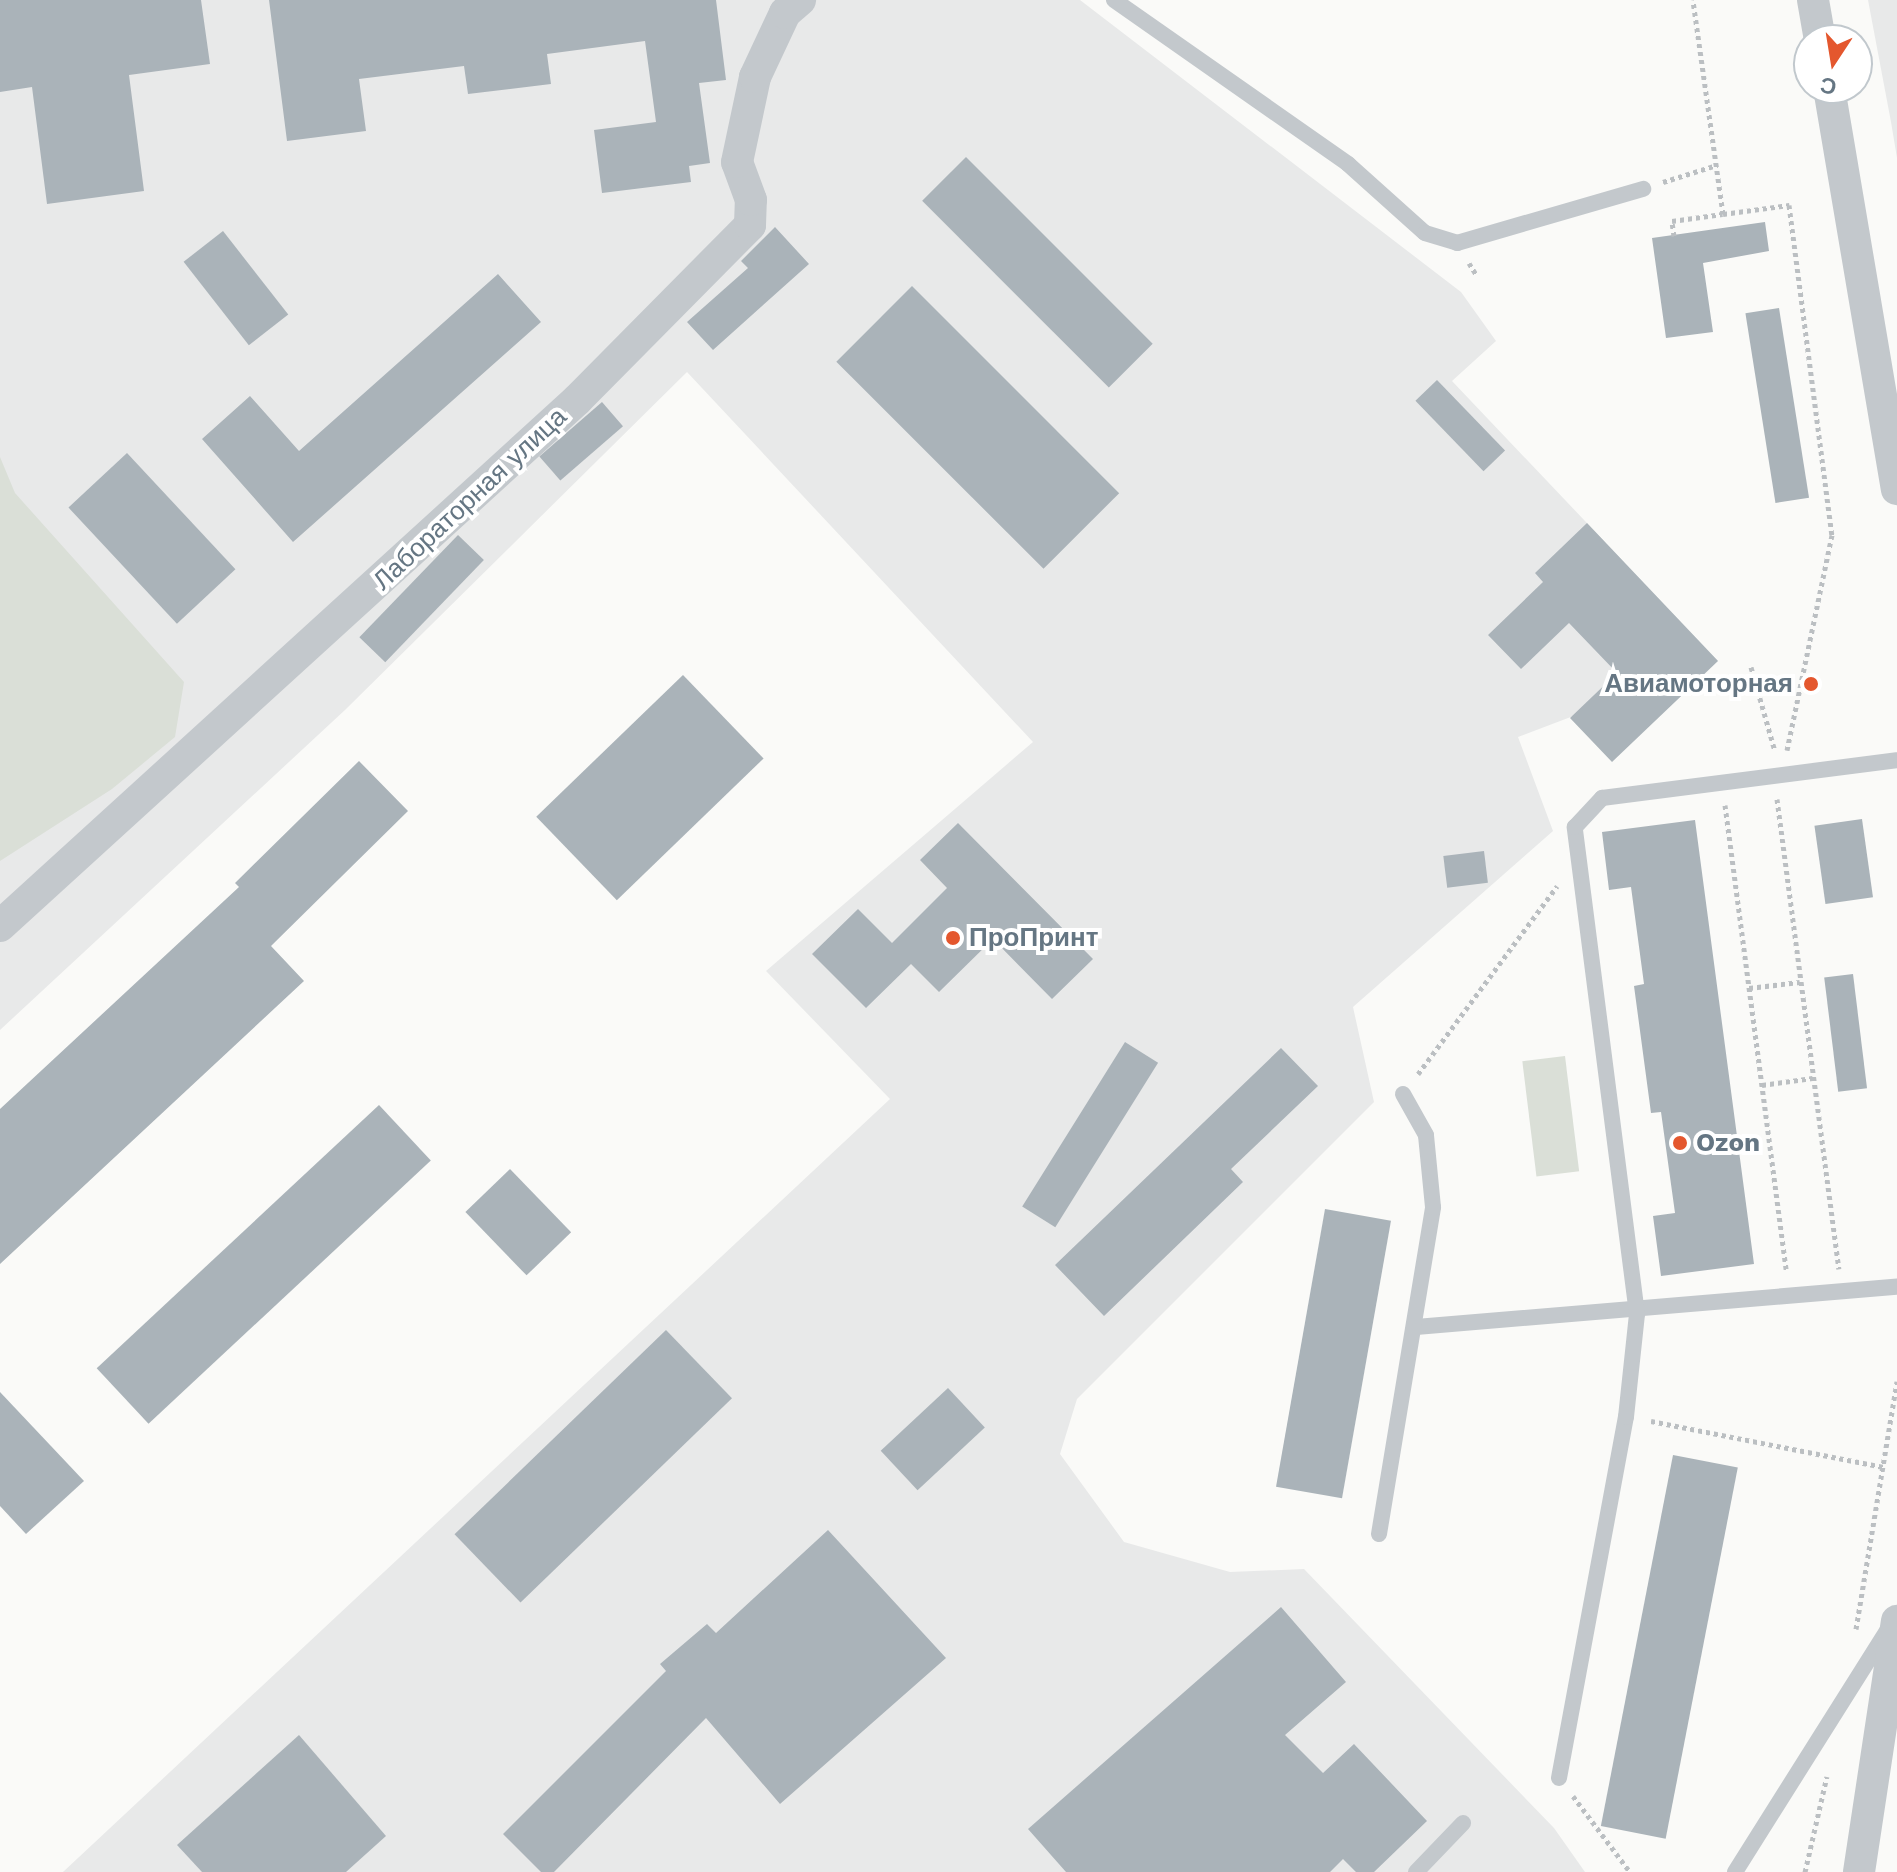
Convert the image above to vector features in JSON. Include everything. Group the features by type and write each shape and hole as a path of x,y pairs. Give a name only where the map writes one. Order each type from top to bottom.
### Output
{"street":[{"name":"Лабораторная улица","path":"0,926 577,400 750,225 751,200 737,162 755,77 785,13 800,0"},
{"path":"1813,0 1817,24"},
{"path":"1832,104 1897,489"},
{"path":"1859,1872 1897,1621"}],"lane":[{"path":"1114,0 1348,164 1425,233 1457,243 1643,189"},
{"path":"1559,1778 1626,1417 1637,1314 1575,827 1602,798 1897,760"},
{"path":"1379,1534 1416,1327 1433,1170 1426,1135 1403,1094"},
{"path":"1416,1327 1637,1314 1841,1289 1897,1287"},
{"path":"1735,1872 1897,1615"},
{"path":"1416,1872 1463,1823"}],"path":[{"path":"1693,0 1723,214"},
{"path":"1643,189 1717,165"},
{"path":"1674,236 1672,221 1789,205 1832,535 1776,803 1841,1289"},
{"path":"1751,667 1782,775"},
{"path":"1722,783 1789,1295"},
{"path":"1403,1094 1579,856"},
{"path":"1749,988 1800,982"},
{"path":"1762,1085 1813,1078"},
{"path":"1855,1636 1897,1381"},
{"path":"1626,1417 1883,1467"},
{"path":"1805,1872 1828,1770"},
{"path":"1559,1778 1630,1872"}],"shaded area":[{"path":"0,0 1080,0 1461,292 1496,341 1452,381 1718,661 1518,737 1553,831 1353,1007 1374,1102 1077,1399 1060,1454 1124,1542 1230,1572 1304,1569 1554,1828 1585,1872 63,1872 890,1099 766,971 1033,742 687,372 345,710 0,1030"},
{"path":"1868,0 1897,0 1897,158 1891,122"},
{"path":"0,457 15,493 184,682 175,737 112,789 0,861"},
{"path":"1565,1056 1579,1171 1536,1176 1522,1061"}],"building":[{"path":"0,0 201,0 210,64 129,75 144,191 47,204 32,87 0,92"},
{"path":"269,0 716,0 726,80 699,83 710,163 689,166 691,182 602,193 594,130 656,122 645,41 547,54 551,84 468,94 464,66 359,79 366,131 287,141"},
{"path":"966,157 1153,344 1109,388 922,201"},
{"path":"1765,222 1769,251 1703,263 1713,332 1666,338 1652,238"},
{"path":"775,227 809,264 713,350 687,322 748,268 741,261"},
{"path":"223,231 288,315 249,345 184,262"},
{"path":"498,274 541,322 293,542 202,439 250,396 299,451"},
{"path":"912,286 1119,493 1044,569 836,362"},
{"path":"1779,308 1809,498 1775,503 1745,313"},
{"path":"1437,380 1505,450 1483,471 1415,401"},
{"path":"602,402 623,426 560,481 539,456"},
{"path":"127,453 235,569 177,624 68,508"},
{"path":"1587,523 1718,661 1612,762 1570,718 1617,673 1569,623 1521,669 1488,635 1543,582 1535,573"},
{"path":"458,535 484,560 385,662 359,637"},
{"path":"683,675 764,758 617,900 536,817"},
{"path":"359,761 408,811 271,946 304,981 0,1264 0,1109 239,887 235,883"},
{"path":"1862,819 1873,897 1825,904 1814,826"},
{"path":"1695,820 1754,1264 1661,1276 1653,1216 1675,1213 1661,1112 1651,1113 1634,986 1644,984 1631,887 1609,890 1602,832"},
{"path":"958,823 1093,959 1052,999 993,939 939,992 911,964 866,1008 812,954 858,909 892,943 947,888 920,860"},
{"path":"1484,851 1488,883 1447,888 1443,856"},
{"path":"1853,974 1867,1088 1838,1092 1824,978"},
{"path":"1125,1042 1158,1063 1055,1227 1022,1207"},
{"path":"1281,1048 1318,1086 1231,1169 1243,1182 1104,1316 1055,1265"},
{"path":"379,1105 431,1161 149,1424 97,1368"},
{"path":"510,1169 571,1232 527,1275 465,1212"},
{"path":"1325,1209 1391,1221 1342,1498 1276,1487"},
{"path":"666,1330 732,1398 521,1603 455,1534"},
{"path":"948,1388 985,1427 918,1490 881,1451"},
{"path":"0,1392 84,1481 26,1534 0,1506"},
{"path":"1673,1455 1738,1468 1666,1839 1601,1826"},
{"path":"828,1530 946,1658 780,1804 706,1718 554,1872 541,1872 503,1834 666,1671 660,1664 707,1624 716,1633"},
{"path":"1281,1607 1346,1682 1285,1735 1323,1773 1354,1744 1427,1821 1374,1872 1356,1872 1343,1859 1330,1872 1066,1872 1028,1829"},
{"path":"299,1735 386,1836 346,1872 202,1872 177,1845"}],"place":[{"name":"Авиамоторная","path":"1811,684"},
{"name":"ПроПринт","path":"953,938"},
{"name":"Ozon","path":"1680,1143"}]}
